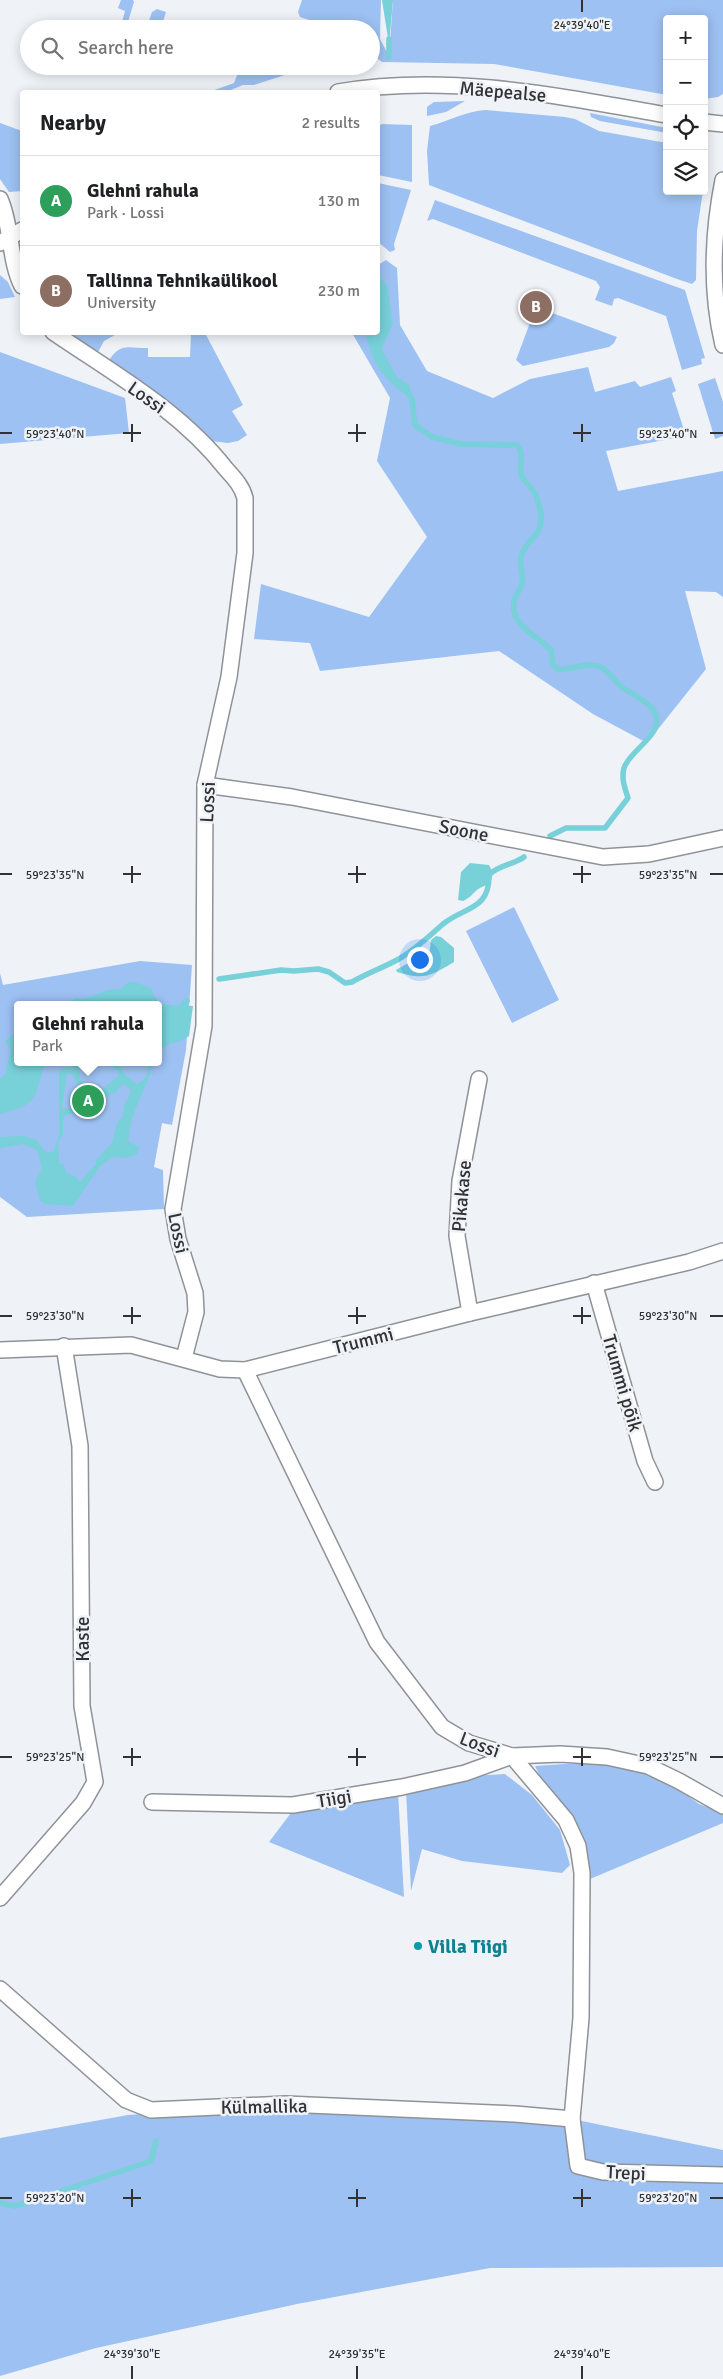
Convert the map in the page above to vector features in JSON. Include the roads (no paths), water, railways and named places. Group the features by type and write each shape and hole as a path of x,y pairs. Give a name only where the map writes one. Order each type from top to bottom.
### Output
{"street":[{"name":"Mäepealse","path":"365,90 418,86 522,90 663,114"},
{"path":"708,122 723,124"},
{"path":"723,180 716,217 714,267 718,324 723,346"},
{"path":"0,199 11,237 20,281"},
{"name":"Lossi","path":"57,335 182,422 218,458 243,490 245,498 245,553 229,677 205,785 204,1026 173,1209 178,1239 195,1293 196,1312 184,1358"},
{"name":"Soone","path":"205,785 292,797 603,857 649,854 723,838"},
{"name":"Pikakase","path":"470,1313 457,1236 460,1181 479,1078"},
{"name":"Trummi","path":"0,1350 64,1346 131,1345 220,1369 245,1370 470,1313 689,1262 723,1251"},
{"name":"Trummi põik","path":"594,1283 645,1461 655,1482"},
{"name":"Kaste","path":"0,1898 83,1803 95,1782 82,1706 80,1446 64,1346"},
{"name":"Lossi","path":"245,1370 377,1642 442,1727 469,1743 512,1756 566,1820 578,1846 582,1873 581,2018 572,2119"},
{"path":"512,1756 560,1754 608,1757 648,1766 679,1780 723,1806"},
{"name":"Tiigi","path":"152,1802 294,1805 402,1787 465,1773 512,1756"},
{"name":"Külmallika","path":"0,1989 126,2100 151,2110 286,2104 515,2114 572,2119"},
{"name":"Trepi","path":"572,2119 578,2166 603,2172 723,2175"}],"waterway":[{"path":"389,39 389,57"},
{"path":"409,394 412,399 415,425 432,437 461,444 517,445 521,452 521,474 533,490 538,502 541,523 521,558 523,580 515,598 515,615 524,628 551,650 553,665 559,670 586,665 601,667 623,688 648,704 654,711 657,719 656,727 652,734 633,754 624,768 623,780 628,798 605,828 566,828 550,836"},
{"path":"219,979 281,970 318,969 329,972 345,983 352,982 403,956 421,944 451,918 474,906 485,895 489,875 497,869 524,857"},
{"path":"178,1010 187,1001"},
{"path":"0,2203 14,2206 26,2203 151,2161 156,2141"}],"place":[{"name":"Tallinna Tehnikaülikool","path":"536,307"},
{"name":"Glehni rahula","path":"88,1101"},
{"name":"Villa Tiigi","path":"418,1946"}]}
